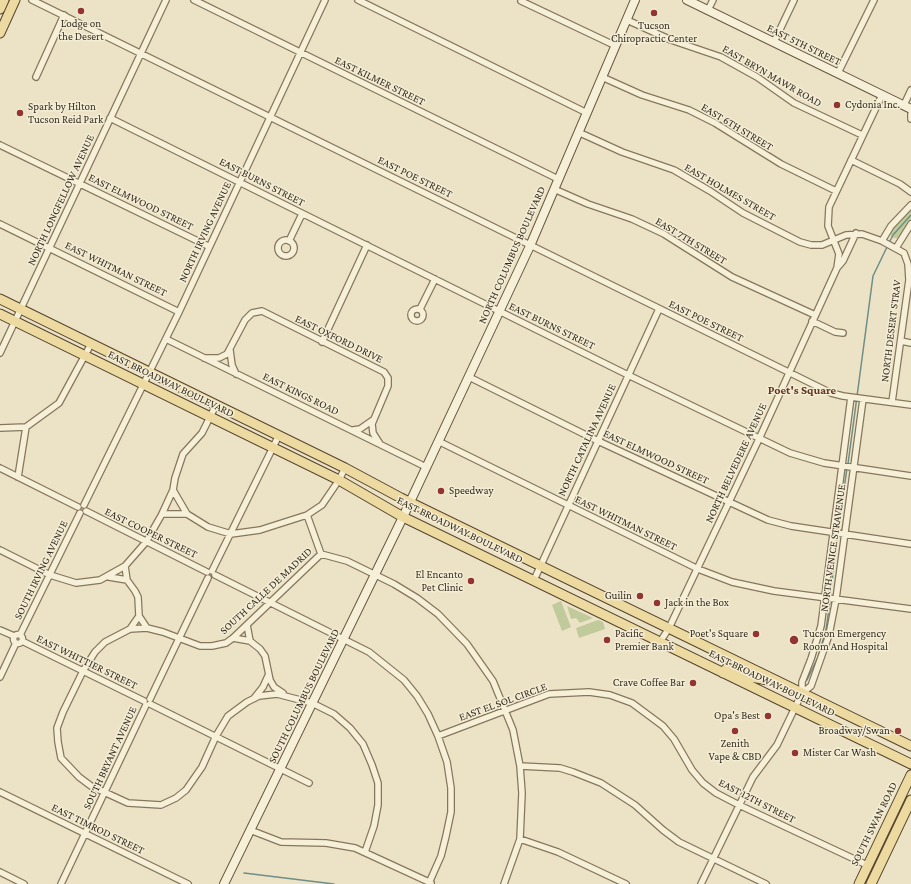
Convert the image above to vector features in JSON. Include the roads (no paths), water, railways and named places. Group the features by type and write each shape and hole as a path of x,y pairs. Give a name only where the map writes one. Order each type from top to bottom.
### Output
{"main road":[{"path":"0,9 4,0"},
{"path":"0,33 15,0"},
{"name":"EAST BROADWAY BOULEVARD","path":"0,299 345,468 540,566 911,746"},
{"name":"EAST BROADWAY BOULEVARD","path":"0,314 339,480 403,516 911,764"},
{"path":"723,673 731,668 750,677 781,683"},
{"name":"SOUTH SWAN ROAD","path":"859,884 911,775"},
{"name":"SOUTH SWAN ROAD","path":"871,884 911,800"}],"street":[{"name":"EAST POE STREET","path":"32,0 831,393 863,399 911,404"},
{"name":"NORTH LONGFELLOW AVENUE","path":"0,354 166,0"},
{"name":"EAST KILMER STREET","path":"194,0 558,179"},
{"name":"NORTH IRVING AVENUE","path":"144,385 238,182 325,0"},
{"path":"358,0 587,113"},
{"name":"NORTH COLUMBUS BOULEVARD","path":"403,516 530,246 636,0"},
{"name":"EAST 5TH STREET","path":"687,0 907,107"},
{"path":"708,10 713,0"},
{"path":"774,42 794,0"},
{"path":"838,74 874,0"},
{"path":"521,1 616,46"},
{"path":"36,77 64,16"},
{"name":"EAST BRYN MAWR ROAD","path":"627,20 671,40 721,57 800,106 862,135"},
{"name":"EAST 6TH STREET","path":"602,77 642,95 689,110 715,123 781,164 836,191"},
{"path":"907,107 911,90"},
{"name":"NORTH BELVEDERE AVENUE","path":"837,268 839,254 827,219 829,207 882,95"},
{"path":"911,114 911,119"},
{"name":"EAST BURNS STREET","path":"110,118 759,439 807,459 854,468 911,476"},
{"name":"EAST HOLMES STREET","path":"578,132 622,152 674,170 710,191 743,214 800,242 811,245 822,245 834,239 856,233"},
{"name":"EAST ELMWOOD STREET","path":"0,144 208,246"},
{"path":"851,160 900,184 911,192"},
{"name":"EAST 7TH STREET","path":"554,189 588,204 632,219 664,234 732,277 815,315"},
{"path":"882,241 891,226 911,205"},
{"path":"288,241 302,214"},
{"name":"EAST WHITMAN STREET","path":"0,224 179,312"},
{"path":"856,233 882,241 896,248 911,224"},
{"name":"NORTH BELVEDERE AVENUE","path":"660,642 669,628 698,569 812,321 837,268 843,261 856,233"},
{"path":"322,342 367,245"},
{"name":"NORTH DESERT STRAV","path":"892,402 910,280 908,264 904,254 896,248"},
{"path":"420,309 434,279"},
{"name":"NORTH CATALINA AVENUE","path":"534,580 659,309"},
{"name":"EAST OXFORD DRIVE","path":"230,350 245,320 252,314 262,311 384,372 388,378 388,386 386,394 373,420"},
{"path":"812,321 835,332 843,333"},
{"name":"EAST KINGS ROAD","path":"166,339 426,467"},
{"path":"901,341 911,343"},
{"path":"0,428 26,427 59,403 92,344"},
{"path":"204,358 219,358 230,350 232,365 236,374"},
{"name":"EAST ELMWOOD STREET","path":"469,377 598,441 768,520 791,526 911,544"},
{"path":"81,510 81,504 84,505 144,385"},
{"name":"NORTH VENICE STRAVENUE","path":"701,884 753,776 777,745 802,693 802,682 818,638 851,397"},
{"name":"NORTH VENICE STRAVENUE","path":"802,693 811,686 819,668 830,635 863,399"},
{"path":"0,550 50,575 76,582 94,582 109,577 125,566 146,542 174,490 183,454 202,434 216,405"},
{"path":"353,430 360,429 373,420"},
{"path":"373,420 373,433 380,444"},
{"path":"18,477 26,427"},
{"path":"211,573 279,436"},
{"name":"EAST WHITMAN STREET","path":"438,441 698,569 742,585 824,598 911,609"},
{"name":"EAST COOPER STREET","path":"0,468 81,510 369,652 404,680 428,714 448,762 451,788 451,812 440,856 431,883"},
{"path":"174,490 187,514 208,527 231,534 258,530 307,515 322,505 339,480 345,468"},
{"name":"SOUTH IRVING AVENUE","path":"0,677 81,510"},
{"path":"162,514 187,514"},
{"path":"307,515 321,554 347,561 375,574 417,598 446,622 479,660 493,681 513,730 520,766 522,792 520,839 504,884"},
{"name":"SOUTH COLUMBUS BOULEVARD","path":"224,884 403,516"},
{"name":"SOUTH CALLE DE MADRID","path":"254,698 228,716 195,778 186,790 176,798 160,804 146,805 128,803 104,793 79,777 61,758 57,728 82,671 95,652 105,642 130,628 147,628 163,632 189,644 206,646 220,645 233,638 321,554"},
{"path":"125,566 127,580 138,597 139,616 147,628"},
{"name":"SOUTH BRYANT AVENUE","path":"60,884 86,834 104,793 208,578 212,579 211,573"},
{"path":"109,577 127,580"},
{"path":"130,628 139,616"},
{"path":"246,625 250,641"},
{"name":"EAST WHITTIER STREET","path":"0,630 281,768 308,784"},
{"path":"233,638 250,641 260,649 265,656 268,675 274,687 287,696"},
{"path":"254,698 263,687 268,675"},
{"name":"EAST EL SOL CIRCLE","path":"438,736 549,694 589,692 610,695 632,703 663,726"},
{"path":"254,698 277,694 312,703 334,714 350,728 363,744 378,783 378,805 374,826 365,852"},
{"name":"EAST 12TH STREET","path":"663,726 674,739 692,770 703,783 716,793 867,865"},
{"path":"520,766 560,768 601,783 635,804 663,830 679,842 766,884"},
{"name":"EAST TIMROD STREET","path":"0,792 188,884"},
{"path":"250,830 281,842 337,844 365,852 431,883"},
{"path":"520,839 558,852 626,884"},
{"path":"0,872 24,884"}],"waterway":[{"path":"889,243 893,235 911,215"},
{"path":"848,464 873,276 887,247"},
{"path":"838,531 847,468"},
{"path":"830,597 838,535"},
{"path":"807,680 818,657 826,630 830,601"},
{"path":"244,873 334,884"}],"place":[{"name":"Lodge on the Desert","path":"81,11"},
{"name":"Tucson Chiropractic Center","path":"654,13"},
{"name":"Cydonia Inc.","path":"837,105"},
{"name":"Spark by Hilton Tucson Reid Park","path":"20,113"},
{"name":"Speedway","path":"441,491"},
{"name":"El Encanto Pet Clinic","path":"471,581"},
{"name":"Guilin","path":"640,596"},
{"name":"Jack in the Box","path":"657,603"},
{"name":"Poet's Square","path":"756,634"},
{"name":"Pacific Premier Bank","path":"607,640"},
{"name":"Tucson Emergency Room And Hospital","path":"794,640"},
{"name":"Crave Coffee Bar","path":"693,683"},
{"name":"Opa's Best","path":"768,716"},
{"name":"Zenith Vape & CBD","path":"735,731"},
{"name":"Broadway/Swan","path":"898,731"},
{"name":"Mister Car Wash","path":"795,753"}],"district":[{"name":"Poet's Square","path":"802,390"}]}
